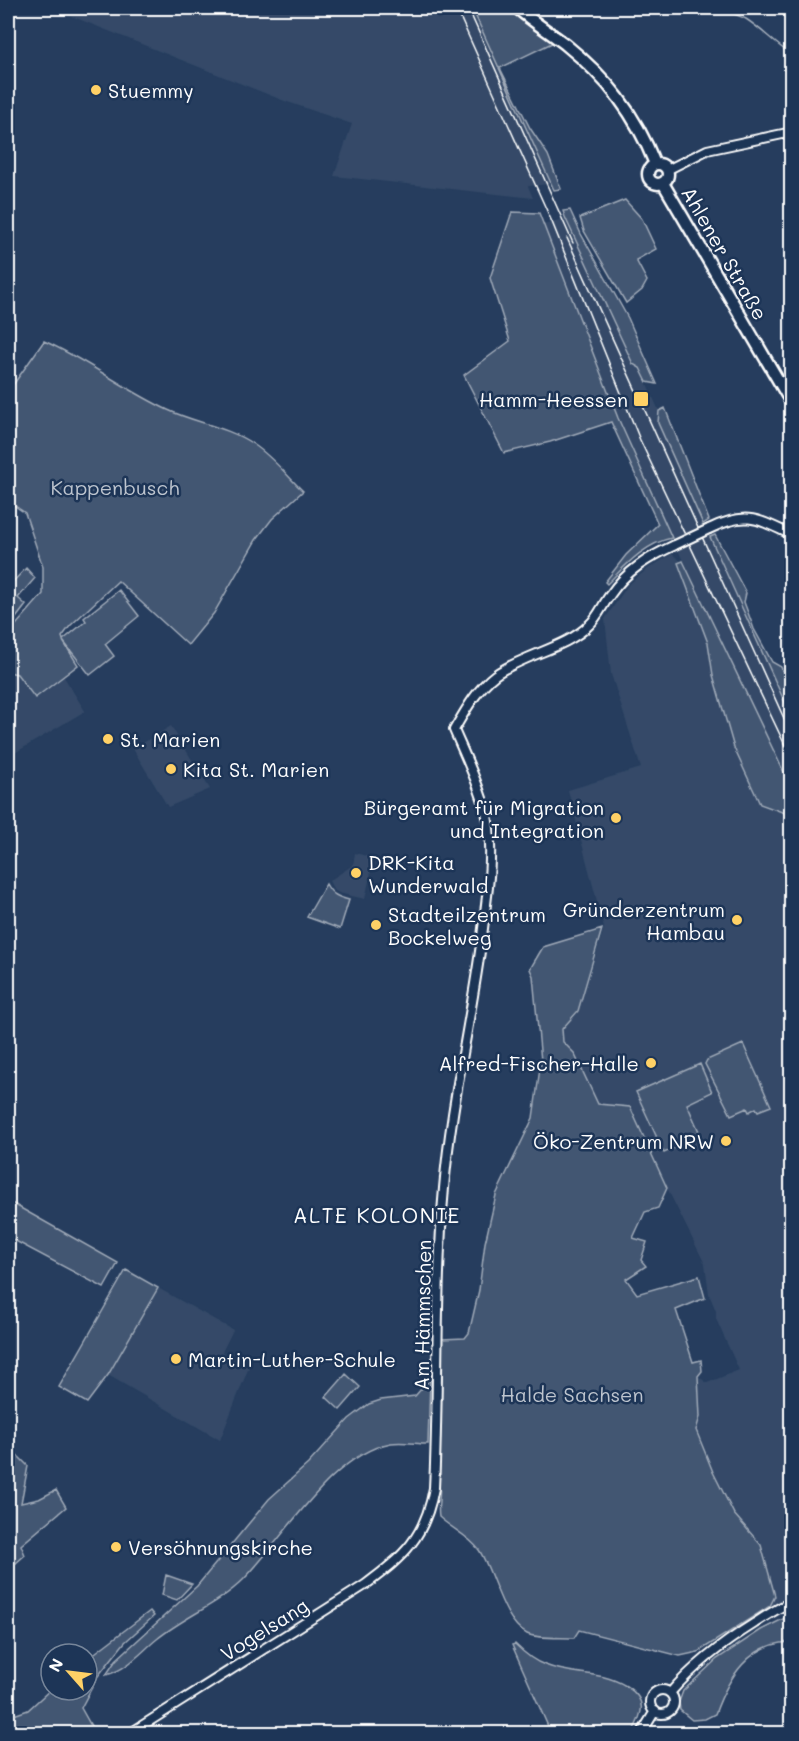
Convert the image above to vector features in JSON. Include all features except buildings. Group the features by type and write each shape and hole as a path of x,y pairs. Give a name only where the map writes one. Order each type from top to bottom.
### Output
{"main road":[{"path":"517,8 585,61 614,90 633,117 655,164"},
{"path":"655,164 663,165 667,170 668,176 663,183 655,184 648,178 649,170 655,164"},
{"name":"Ahlener Straße","path":"663,183 792,404"}],"street":[{"path":"667,170 707,150 792,132"},
{"name":"Am Hämmschen","path":"410,1545 425,1522 434,1488 440,1244 444,1189 451,1121 479,954 490,861 487,816 481,794 454,730 476,696 492,678 508,667 572,637 589,625 614,590 647,558 731,520 757,519 792,535"},
{"name":"Vogelsang","path":"129,1734 365,1585 393,1563 410,1545"},
{"path":"670,1693 685,1675 707,1656 763,1618 792,1602"},
{"path":"661,1690 670,1693 674,1699 671,1709 665,1713 655,1711 650,1703 653,1695 661,1690"},
{"path":"641,1734 655,1711"}],"shaded area":[{"path":"51,8 431,8 437,19 448,17 444,8 472,8 551,184 528,186 533,198 334,176 352,124 282,100"},
{"path":"565,218 633,364 640,368 659,411 658,423 791,716 791,787 683,561 618,418 544,225"},
{"path":"672,554 682,562 785,813 791,837 792,1596 770,1606 775,1596 761,1545 734,1514 713,1472 697,1429 700,1417 698,1376 707,1383 739,1370 716,1319 716,1311 709,1294 705,1264 630,1107 598,1104 574,1053 563,1043 562,1029 578,1011 604,928 568,790 641,768 611,674 605,619 628,585 646,570"},
{"path":"8,672 16,674 35,698 64,677 85,711 8,757"},
{"name":"Kita St. Marien","path":"171,726 210,789 168,807 133,749"},
{"name":"DRK-Kita Wunderwald","path":"355,853 374,858 365,899 339,893 334,890 329,881 353,865"},
{"name":"Martin-Luther-Schule","path":"158,1288 233,1330 222,1352 249,1367 220,1440 108,1375"}],"green space":[{"path":"472,8 511,8 554,42 500,68 530,128 548,155 561,189 554,190"},
{"path":"625,200 642,219 656,249 636,260 647,281 642,290 626,303 584,231 580,218"},
{"path":"570,210 628,318 657,384 647,382 640,368 633,364 565,217 563,211"},
{"path":"512,212 539,213 618,418 672,538 644,550 607,584 605,582 626,555 658,524 611,422 550,442 504,453 464,375 510,341 490,278"},
{"name":"Kappenbusch","path":"44,341 168,410 243,438 267,455 303,491 272,519 256,540 214,613 188,645 118,581 70,626 62,637 63,640 86,621 84,618 119,590 139,616 105,644 114,656 90,675 63,641 78,665 35,698 17,674 8,672 8,630 10,632 43,594 43,567 25,513 8,501 8,392"},
{"path":"665,408 709,520 703,524 658,423 659,411"},
{"path":"715,535 746,593 744,602 754,629 772,662 781,667 791,691 791,716 710,537"},
{"path":"683,561 791,787 791,837 785,813 760,804 734,748 713,675 708,643 678,563"},
{"path":"26,568 35,578 18,598 26,605 9,627 8,587"},
{"path":"326,884 336,895 349,900 340,929 307,917"},
{"name":"Halde Sachsen","path":"602,929 578,1011 562,1029 563,1042 574,1053 598,1104 630,1107 667,1188 658,1208 645,1212 633,1238 647,1242 641,1260 646,1266 626,1279 637,1294 699,1276 705,1298 676,1310 693,1362 701,1360 702,1371 698,1376 700,1417 696,1430 713,1472 734,1514 761,1545 775,1596 770,1606 698,1652 680,1656 579,1630 574,1638 527,1634 518,1628 505,1608 479,1550 470,1540 439,1517 442,1339 465,1338 469,1333 496,1195 533,1118 541,1061 533,976 530,969 543,947"},
{"path":"743,1044 771,1106 758,1111 756,1108 749,1112 747,1108 731,1115 705,1064 707,1060"},
{"path":"700,1064 712,1092 687,1104 701,1136 664,1153 636,1092"},
{"path":"8,1201 118,1263 104,1288 8,1237"},
{"path":"126,1270 158,1288 108,1375 87,1403 59,1387"},
{"path":"346,1374 360,1387 340,1410 326,1397"},
{"path":"430,1379 428,1444 391,1443 369,1451 348,1464 310,1500 259,1563 234,1589 167,1631 127,1665 106,1675 116,1660 197,1586 269,1499 308,1464 349,1419 369,1404 381,1400 415,1396"},
{"path":"8,1446 28,1466 21,1503 39,1499 56,1490 66,1507 21,1545 25,1555 8,1570"},
{"path":"166,1575 192,1584 177,1600 162,1595"},
{"path":"150,1611 154,1616 125,1642 99,1675 99,1650"},
{"path":"791,1615 791,1642 763,1649 742,1665 726,1688 715,1714 705,1719 692,1720 680,1710 679,1702 683,1691 717,1659 761,1630"},
{"path":"515,1644 541,1663 566,1671 596,1675 616,1681 633,1691 638,1696 641,1713 632,1733 551,1733 512,1645"},
{"path":"39,1700 39,1702 84,1702 81,1708 95,1733 8,1733 8,1717 28,1710"}],"waterway":[{"path":"727,8 733,14 752,23 792,55"}],"railway":[{"path":"456,8 552,222 640,440 792,760"},
{"path":"468,8 573,243"},
{"path":"567,238 792,736"}],"place":[{"name":"Stuemmy","path":"96,90"},
{"name":"Hamm-Heessen","path":"641,399"},
{"name":"St. Marien","path":"108,739"},
{"name":"Kita St. Marien","path":"171,769"},
{"name":"Bürgeramt für Migration und Integration","path":"616,818"},
{"name":"DRK-Kita Wunderwald","path":"356,873"},
{"name":"Gründerzentrum Hambau","path":"737,920"},
{"name":"Stadteilzentrum Bockelweg","path":"376,925"},
{"name":"Alfred-Fischer-Halle","path":"651,1063"},
{"name":"Öko-Zentrum NRW","path":"726,1141"},
{"name":"Martin-Luther-Schule","path":"176,1359"},
{"name":"Versöhnungskirche","path":"116,1547"}],"district":[{"name":"ALTE KOLONIE","path":"377,1214"}]}
